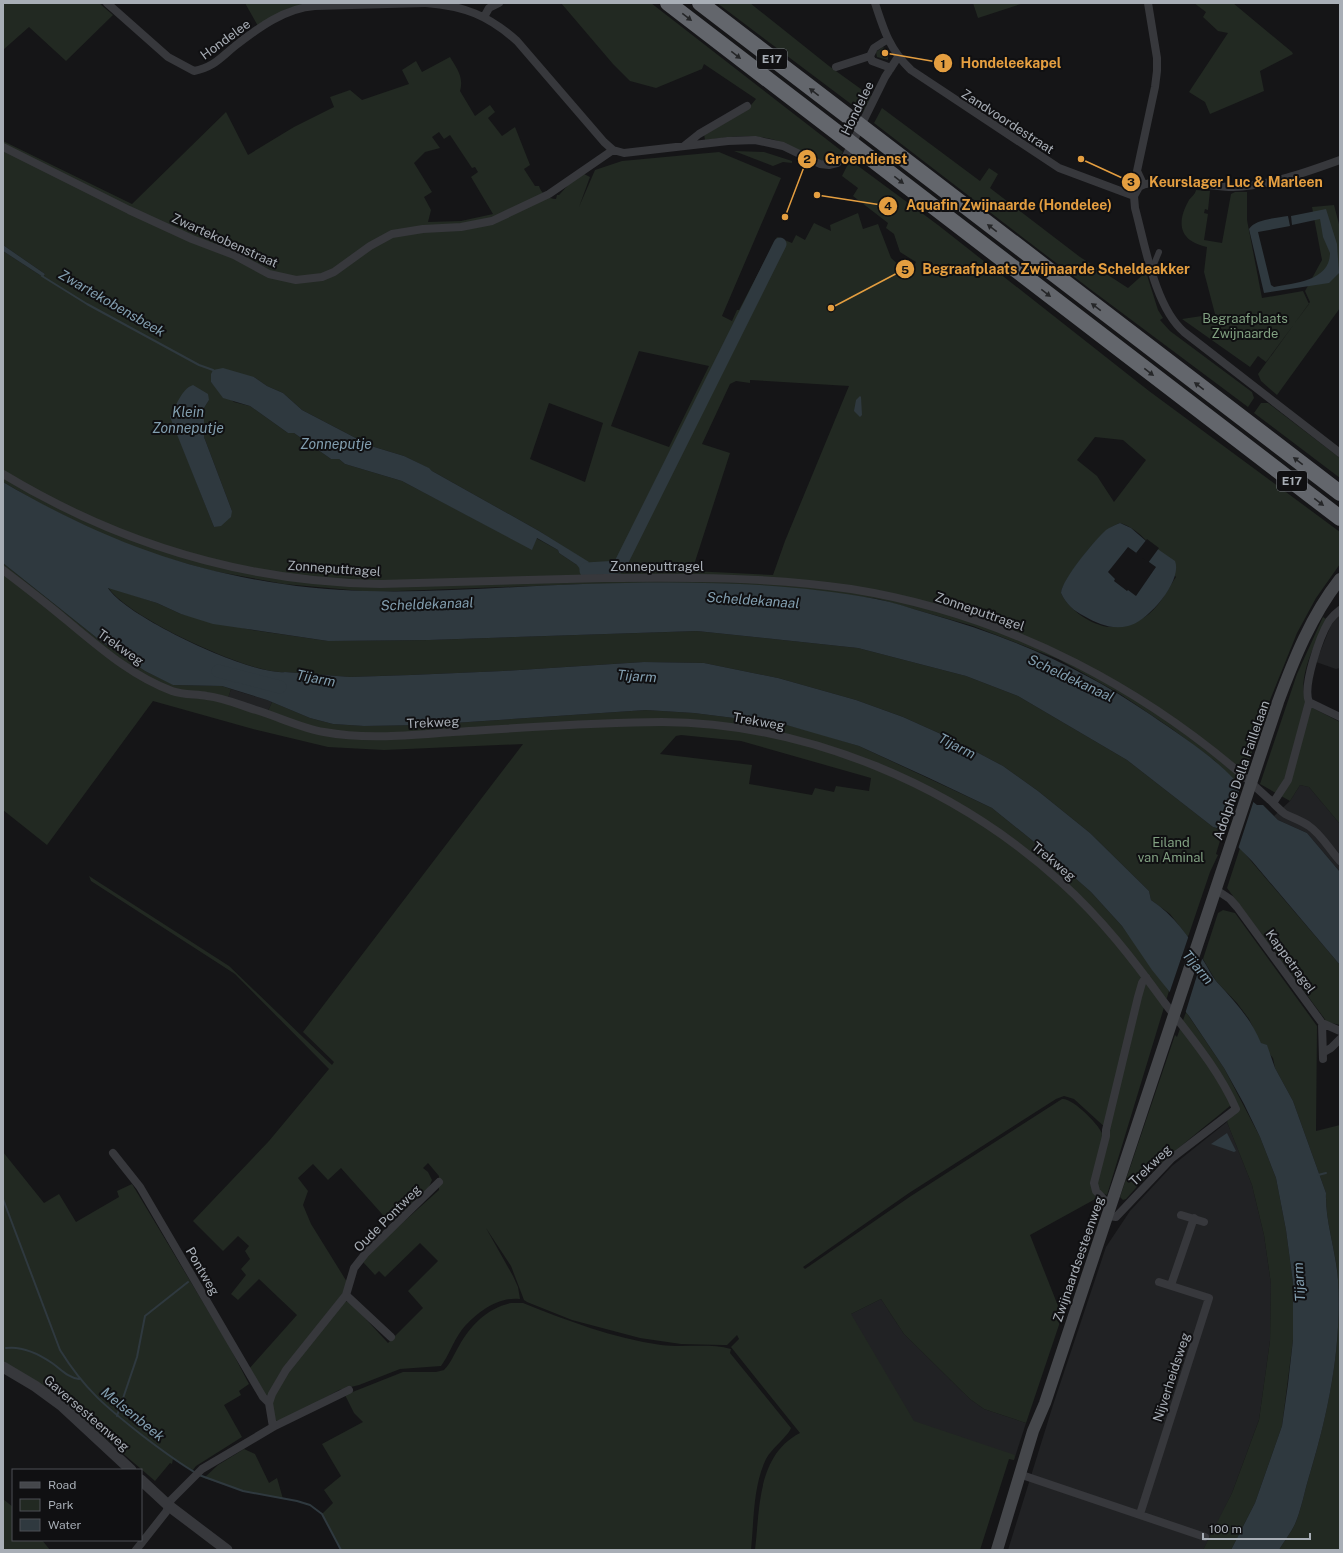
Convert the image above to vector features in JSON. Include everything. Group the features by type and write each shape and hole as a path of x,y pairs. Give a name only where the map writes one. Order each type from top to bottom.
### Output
{"highway":[{"name":"E17","path":"668,3 1340,518"},
{"name":"E17","path":"700,3 845,116 1340,493"}],"main road":[{"name":"Adolphe Della Faillelaan","path":"1186,977 1255,768 1297,652 1312,621 1340,579"},
{"name":"Zwijnaardsesteenweg","path":"997,1550 1019,1474 1038,1417 1045,1403 1186,977"}],"street":[{"name":"Hondelee","path":"107,3 168,57 194,71 209,68 253,32 299,9 315,6 426,3 460,7 484,17 505,30 517,41 604,142 613,150 624,153 728,141 755,140 783,146 820,164 829,165 837,163 846,156 898,57"},
{"path":"484,17 489,8 499,3"},
{"name":"Zandvoordestraat","path":"875,3 888,39 898,57 911,70 1059,168 1136,196"},
{"path":"1144,186 1137,171 1157,72 1157,58 1148,3"},
{"path":"836,67 870,56 874,48 888,39"},
{"path":"870,56 872,61 891,68"},
{"path":"684,146 699,134 747,106"},
{"name":"Zwartekobenstraat","path":"3,147 136,213 192,239 234,255 269,274 296,280 322,277 334,272 370,246 392,234 423,228 461,227 492,221 549,194 613,150"},
{"path":"1340,160 1314,170 1264,182 1234,187 1181,186 1155,182 1136,190 1135,208 1165,310 1176,326 1340,452"},
{"path":"1152,269 1158,252"},
{"name":"Zonneputtragel","path":"3,474 82,517 160,548 218,564 293,578 375,584 631,578 738,579 851,589 927,606 963,616 1020,636 1109,680 1198,739 1235,768 1284,813 1312,828 1340,861"},
{"name":"Trekweg","path":"3,570 118,662 161,686 183,694 211,696 315,730 347,735 399,736 636,723 690,723 779,737 853,758 889,771 934,793 987,825 1020,848 1045,868 1083,903 1114,937 1146,977 1213,1068 1236,1109 1172,1158 1116,1217 1109,1211"},
{"path":"1340,610 1329,621 1312,666 1306,696 1309,702 1340,717"},
{"path":"1273,803 1288,780 1309,702"},
{"name":"Kappetragel","path":"1215,890 1230,899 1237,907 1322,1023"},
{"path":"1109,1211 1095,1187 1106,1130 1138,997 1142,983 1146,977"},
{"path":"1340,1031 1322,1023 1323,1056 1340,1039"},
{"name":"Pontweg","path":"113,1153 140,1187 263,1397 269,1403 273,1427"},
{"name":"Oude Pontweg","path":"346,1295 354,1268 365,1254 439,1182"},
{"path":"1181,1215 1204,1222"},
{"path":"1171,1285 1194,1218"},
{"name":"Nijverheidsweg","path":"1140,1514 1209,1298 1159,1282"},
{"path":"269,1403 286,1370 346,1295 391,1337"},
{"name":"Gaversesteenweg","path":"3,1367 35,1386 61,1405 130,1469"},
{"path":"136,1550 166,1512 171,1500 191,1478 202,1469 273,1427 349,1390"},
{"path":"1019,1474 1205,1537"},
{"path":"142,1481 169,1506 227,1550"}],"shaded area":[{"path":"1340,614 1340,668 1336,669 1316,662 1331,625"},
{"path":"231,689 272,702 268,711 228,698"},
{"path":"1300,785 1309,787 1340,824 1340,872 1307,833 1278,820 1274,816 1290,801"},
{"path":"1227,1122 1252,1185 1264,1235 1271,1284 1270,1341 1259,1420 1232,1493 1211,1536 1203,1550 1008,1550 1053,1405 1106,1247 1130,1211 1172,1166"},
{"path":"881,1299 904,1334 970,1399 984,1409 1026,1423 1014,1460 901,1424 842,1302 851,1314"}],"green space":[{"path":"3,3 99,3 113,15 66,61 29,27 3,50"},
{"path":"245,3 318,3 293,7 273,16 258,26"},
{"path":"561,3 651,3 843,152 835,159 824,161 784,143 760,137 742,136 705,140 704,134 751,105 756,99 704,64 702,69 656,88 630,81 613,64"},
{"path":"717,3 750,3 829,66 872,97 863,113"},
{"path":"973,3 1024,3 978,18"},
{"path":"1194,3 1233,3 1292,52 1293,54 1260,71 1264,91 1210,114 1205,102 1189,92 1228,33 1218,31 1203,17 1206,12"},
{"path":"883,47 888,52 888,60 877,57 876,52"},
{"path":"450,57 460,77 460,91 475,116 490,105 495,112 488,118 502,136 515,127 530,165 524,169 535,186 539,186 543,193 548,197 556,199 557,195 559,195 582,173 590,177 579,207 595,170 622,161 719,152 781,178 722,316 732,321 777,237 792,243 796,235 805,240 814,223 831,231 830,225 858,213 863,229 878,224 891,258 909,274 916,262 900,252 894,234 886,228 888,223 853,196 858,188 842,176 850,160 938,225 1149,391 1340,532 1340,564 1316,598 1297,633 1270,700 1239,790 1215,761 1172,729 1120,694 1058,659 973,626 878,599 801,589 737,585 586,584 373,592 284,584 213,571 152,554 104,535 41,504 3,482 3,251 43,277 45,274 3,245 3,141 132,204 226,112 248,155 294,127 334,107 330,97 350,90 362,100 409,84 402,70 416,61 422,72","holes":["439,132 444,139 450,135 472,168 475,167 478,172 471,177 493,214 461,221 428,222 431,210 424,197 432,192 414,163 425,152 440,148 432,137","639,351 709,366 669,447 611,426","254,377 267,386 283,393 302,410 371,446 404,456 428,468 539,531 589,563 577,565 559,553 558,550 536,538 532,549 402,481 345,464 339,459 331,459 294,433 288,433 250,406 234,402 211,382 211,378","750,380 849,386 785,541 773,575 692,571 730,453 702,444 730,384 736,381 750,383","209,400 204,408 204,437 232,511 214,527 171,417","549,403 603,423 585,482 530,459","1095,437 1123,440 1146,460 1114,502 1097,476 1077,460","1120,523 1137,532 1158,553 1176,577 1158,605 1143,618 1137,621 1110,627 1096,624 1081,616 1069,605 1061,593 1074,569 1096,541 1111,527"]},
{"path":"882,108 980,181 989,168 998,174 990,188 1080,257 1128,288 1146,272 1158,310 1163,318 1160,320 1170,331 1252,392 1254,398 1248,407 1090,289 874,123"},
{"path":"734,151 764,152 792,161 792,163 783,162 773,166"},
{"name":"Begraafplaats Zwijnaarde","path":"1196,190 1210,191 1208,210 1205,209 1204,213 1208,214 1204,240 1222,243 1231,194 1235,192 1247,192 1247,220 1262,298 1303,291 1309,304 1266,362 1258,356 1250,367 1182,319 1215,314 1204,272 1207,247 1191,240 1186,236 1183,230 1182,216 1189,200 1194,195"},
{"path":"1334,205 1340,228 1340,308 1277,395 1261,381 1258,374 1310,302 1305,291 1322,260 1312,207"},
{"path":"1261,403 1268,403 1340,458 1340,478 1254,413"},
{"path":"3,563 102,642 145,671 174,685 222,686 231,689 228,698 268,711 272,702 310,718 333,724 364,726 423,725 646,710 694,713 783,724 859,746 992,808 1033,841 1091,892 1122,926 1169,991 1107,1195 1099,1192 1096,1185 1108,1130 1074,1099 1064,1096 1056,1099 909,1193 803,1267 805,1269 911,1196 1062,1099 1067,1100 1079,1107 1098,1126 1103,1136 1093,1189 1099,1197 1030,1235 1062,1316 1026,1423 984,1409 970,1399 904,1334 881,1299 851,1314 914,1421 1015,1455 1014,1460 1009,1459 980,1550 755,1550 760,1500 768,1469 776,1455 786,1443 800,1433 731,1347 739,1339 737,1335 727,1345 681,1344 640,1338 572,1320 527,1302 524,1300 511,1266 486,1228 513,1276 518,1287 520,1299 503,1300 495,1303 473,1318 458,1335 441,1366 400,1369 359,1385 339,1390 288,1418 276,1421 272,1411 272,1400 276,1389 293,1363 345,1301 351,1303 388,1343 423,1308 408,1291 438,1261 420,1243 385,1277 379,1271 375,1275 363,1262 370,1252 439,1190 439,1176 428,1163 423,1168 428,1172 432,1180 429,1187 390,1223 341,1168 328,1180 313,1164 298,1178 308,1191 303,1205 311,1224 347,1282 343,1293 281,1371 268,1395 266,1397 263,1396 248,1370 297,1315 259,1279 238,1300 231,1294 246,1275 241,1269 250,1259 245,1251 249,1246 238,1236 223,1251 193,1221 269,1141 329,1069 235,974 91,881 89,876 229,966 332,1065 334,1062 303,1032 523,744 384,750 328,747 253,729 153,701 47,845 3,810","holes":["681,735 741,741 871,778 869,791 836,786 834,792 815,788 812,795 749,784 752,765 660,754 676,736"]},
{"name":"Eiland van Aminal","path":"108,587 157,603 181,614 252,630 328,641 429,640 697,631 858,648 966,676 1018,696 1127,760 1213,827 1223,831 1216,854 1218,855 1210,872 1188,937 1170,914 1151,900 1149,891 1090,833 1038,791 1003,766 952,739 903,717 856,700 778,678 704,663 644,662 503,671 350,677 269,671 220,655 163,628 138,613 119,599"},
{"path":"1323,617 1326,619 1312,650 1305,673 1304,695 1307,705 1340,722 1340,824 1309,787 1300,785 1290,801 1260,784 1297,674"},
{"path":"1240,848 1340,965 1340,1025 1327,1022 1227,888"},
{"path":"1223,910 1235,913 1317,1026 1316,1131 1340,1125 1340,1550 1279,1550 1293,1527 1299,1513 1322,1431 1336,1356 1339,1305 1338,1280 1327,1215 1326,1193 1293,1101 1275,1068 1273,1058 1261,1044 1249,1019 1237,1003 1216,981 1203,959 1218,913"},
{"path":"1186,1012 1224,1068 1260,1137 1276,1178 1286,1230 1293,1283 1293,1340 1282,1426 1255,1503 1231,1550 1203,1550 1232,1493 1259,1420 1270,1341 1271,1284 1264,1235 1252,1185 1227,1122 1234,1109 1231,1105 1163,1161 1126,1199 1123,1200 1120,1197 1175,1035 1177,1037"},
{"path":"3,1152 44,1203 59,1194 76,1222 119,1197 117,1191 132,1184 228,1344 249,1384 239,1391 241,1395 224,1405 242,1437 196,1466 192,1471 173,1459 172,1464 170,1463 155,1481 63,1402 3,1364"},
{"path":"511,1303 523,1303 591,1328 643,1342 670,1346 714,1346 731,1349 730,1353 791,1428 787,1435 766,1459 762,1469 756,1492 751,1550 341,1550 322,1514 333,1503 324,1490 341,1476 322,1444 363,1422 354,1413 345,1395 403,1372 436,1372 444,1370 451,1361 463,1339 480,1319 494,1309"},
{"path":"244,1449 255,1454 269,1483 277,1478 283,1499 243,1491 204,1478 218,1465"},
{"path":"3,1499 12,1506 12,1541 43,1541 50,1550 3,1550"}],"water":[{"path":"1326,209 1337,244 1339,273 1329,283 1264,293 1249,229 1261,221 1288,216 1290,226 1258,232 1271,285 1274,287 1301,282 1318,275 1324,270 1330,253 1323,237 1320,219 1292,225 1291,216"},
{"path":"3,245 45,274 43,277 3,251"},
{"name":"Zonneputje","path":"223,368 254,377 267,386 283,393 302,410 371,446 404,456 429,468 539,531 589,562 586,569 580,569 577,565 559,553 558,550 537,538 532,550 402,481 345,464 339,459 331,459 294,433 288,433 250,406 223,398 211,382 211,374 213,370"},
{"name":"Klein Zonneputje","path":"193,385 208,394 209,400 204,408 204,437 232,511 231,517 221,526 214,527 170,417 182,394"},
{"path":"860,396 862,415 860,417 854,411 856,400"},
{"name":"Scheldekanaal","path":"3,482 70,518 104,534 138,547 172,559 208,569 283,584 358,591 433,591 620,583 730,584 840,593 895,603 987,632 1044,655 1098,682 1151,715 1205,753 1234,779 1235,787 1257,805 1263,805 1278,820 1307,833 1340,872 1340,965 1252,861 1220,829 1213,827 1127,760 1018,696 966,676 858,648 697,631 429,640 328,641 213,624 181,614 157,603 108,588 119,600 163,628 219,655 246,665 269,671 350,677 503,671 644,662 704,663 778,678 856,700 903,717 952,739 1003,766 1038,791 1090,833 1149,891 1151,900 1167,912 1180,927 1192,943 1214,979 1247,1017 1261,1043 1267,1045 1275,1068 1293,1101 1326,1193 1327,1215 1338,1280 1339,1305 1336,1356 1322,1431 1301,1508 1293,1527 1279,1550 1231,1550 1255,1503 1282,1426 1288,1384 1293,1340 1293,1283 1286,1230 1276,1178 1260,1137 1244,1104 1224,1068 1189,1016 1152,970 1122,926 1091,892 1033,841 992,808 929,778 859,746 783,724 694,713 646,710 423,725 364,726 333,724 310,718 267,700 222,686 173,685 145,671 102,642 3,563"},
{"path":"1120,523 1131,528 1146,541 1175,561 1176,569 1174,579 1169,589 1162,600 1153,609 1136,623 1122,627 1111,627 1100,624 1080,614 1068,604 1061,593 1067,579 1094,542 1106,530","holes":["1128,547 1156,567 1136,596 1114,581 1115,579 1108,572"]},
{"path":"1227,1133 1236,1151 1234,1152 1211,1144"}],"pier":[{"path":"1147,539 1159,548 1148,563 1136,553"},
{"path":"1240,788 1254,800 1238,849 1224,836"},
{"path":"1189,935 1203,956 1185,1014 1169,994"}],"waterway":[{"path":"586,571 586,569 619,567 780,244"},
{"name":"Zwartekobensbeek","path":"42,276 87,304 199,365 213,370"},
{"name":"Tijarm","path":"218,671 280,687"},
{"path":"1318,1175 1326,1173"},
{"name":"Melsenbeek","path":"3,1199 60,1350 69,1364 87,1387 107,1407 162,1451 196,1473"},
{"path":"117,1416 137,1357 145,1316 188,1282"},
{"path":"6,1348 24,1349 36,1354 52,1363 68,1375 79,1379"},
{"name":"Melsenbeek","path":"199,1475 243,1491 297,1501 310,1505 322,1514 341,1550"}],"place":[{"name":"Hondeleekapel","path":"885,53"},
{"name":"Keurslager Luc & Marleen","path":"1081,159"},
{"name":"Aquafin Zwijnaarde (Hondelee)","path":"817,195"},
{"name":"Groendienst","path":"785,217"},
{"name":"Begraafplaats Zwijnaarde Scheldeakker","path":"831,308"}]}
